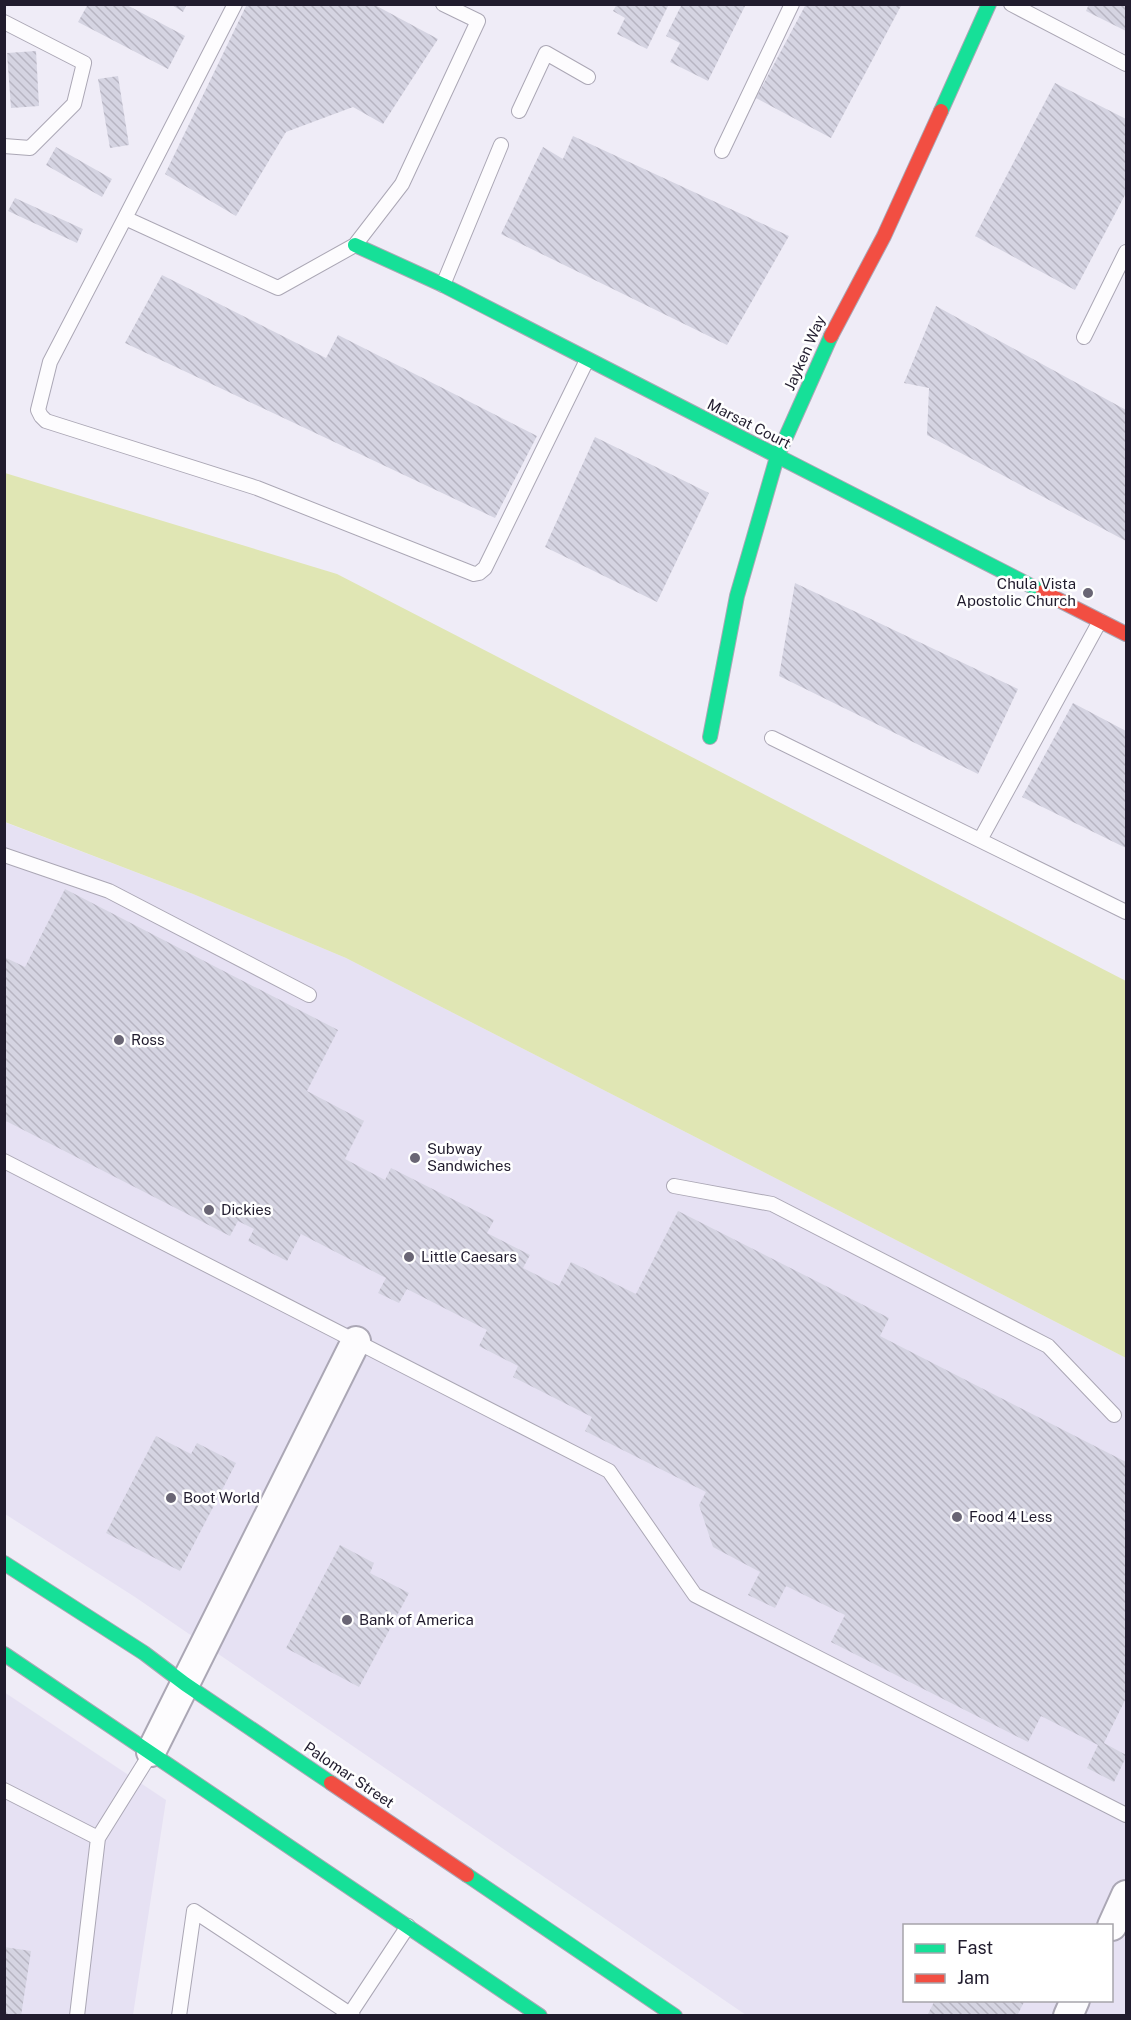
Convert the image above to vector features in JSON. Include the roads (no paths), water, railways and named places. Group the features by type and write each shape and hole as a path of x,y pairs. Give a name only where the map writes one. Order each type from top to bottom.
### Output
{"street":[{"name":"Jayken Way","path":"711,737 737,596 777,457 836,325 884,236 990,4"},
{"name":"Marsat Court","path":"355,244 443,285 1126,633"},
{"path":"151,1752 356,1341"},
{"name":"Palomar Street","path":"4,1563 144,1653 185,1684 675,2016"},
{"path":"4,1654 540,2016"},
{"path":"1113,1924 1126,1895"},
{"path":"1068,2016 1075,2002"}],"lane":[{"path":"235,4 50,362 38,410 41,416 46,421 257,488 474,574 485,568 587,360"},
{"path":"125,218 278,288 355,244 402,184 478,21 443,4"},
{"path":"722,151 792,4"},
{"path":"1011,4 1126,64"},
{"path":"4,22 84,63 74,104 30,148 4,146"},
{"path":"519,111 546,53 588,77"},
{"path":"443,285 501,145"},
{"path":"1084,337 1126,252"},
{"path":"980,840 1100,620"},
{"path":"772,738 1126,912"},
{"path":"4,855 109,891 309,995"},
{"path":"4,1161 609,1472 695,1595 1126,1815"},
{"path":"674,1186 772,1204 1048,1346 1114,1415"},
{"path":"77,2016 98,1838 151,1752"},
{"path":"4,1790 98,1838"},
{"path":"179,2016 194,1911 351,2015 408,1926"}],"place":[{"name":"Chula Vista Apostolic Church","path":"1088,593"},
{"name":"Ross","path":"119,1040"},
{"name":"Subway Sandwiches","path":"415,1158"},
{"name":"Dickies","path":"209,1210"},
{"name":"Little Caesars","path":"409,1257"},
{"name":"Boot World","path":"171,1498"},
{"name":"Food 4 Less","path":"957,1517"},
{"name":"Bank of America","path":"347,1620"}]}
